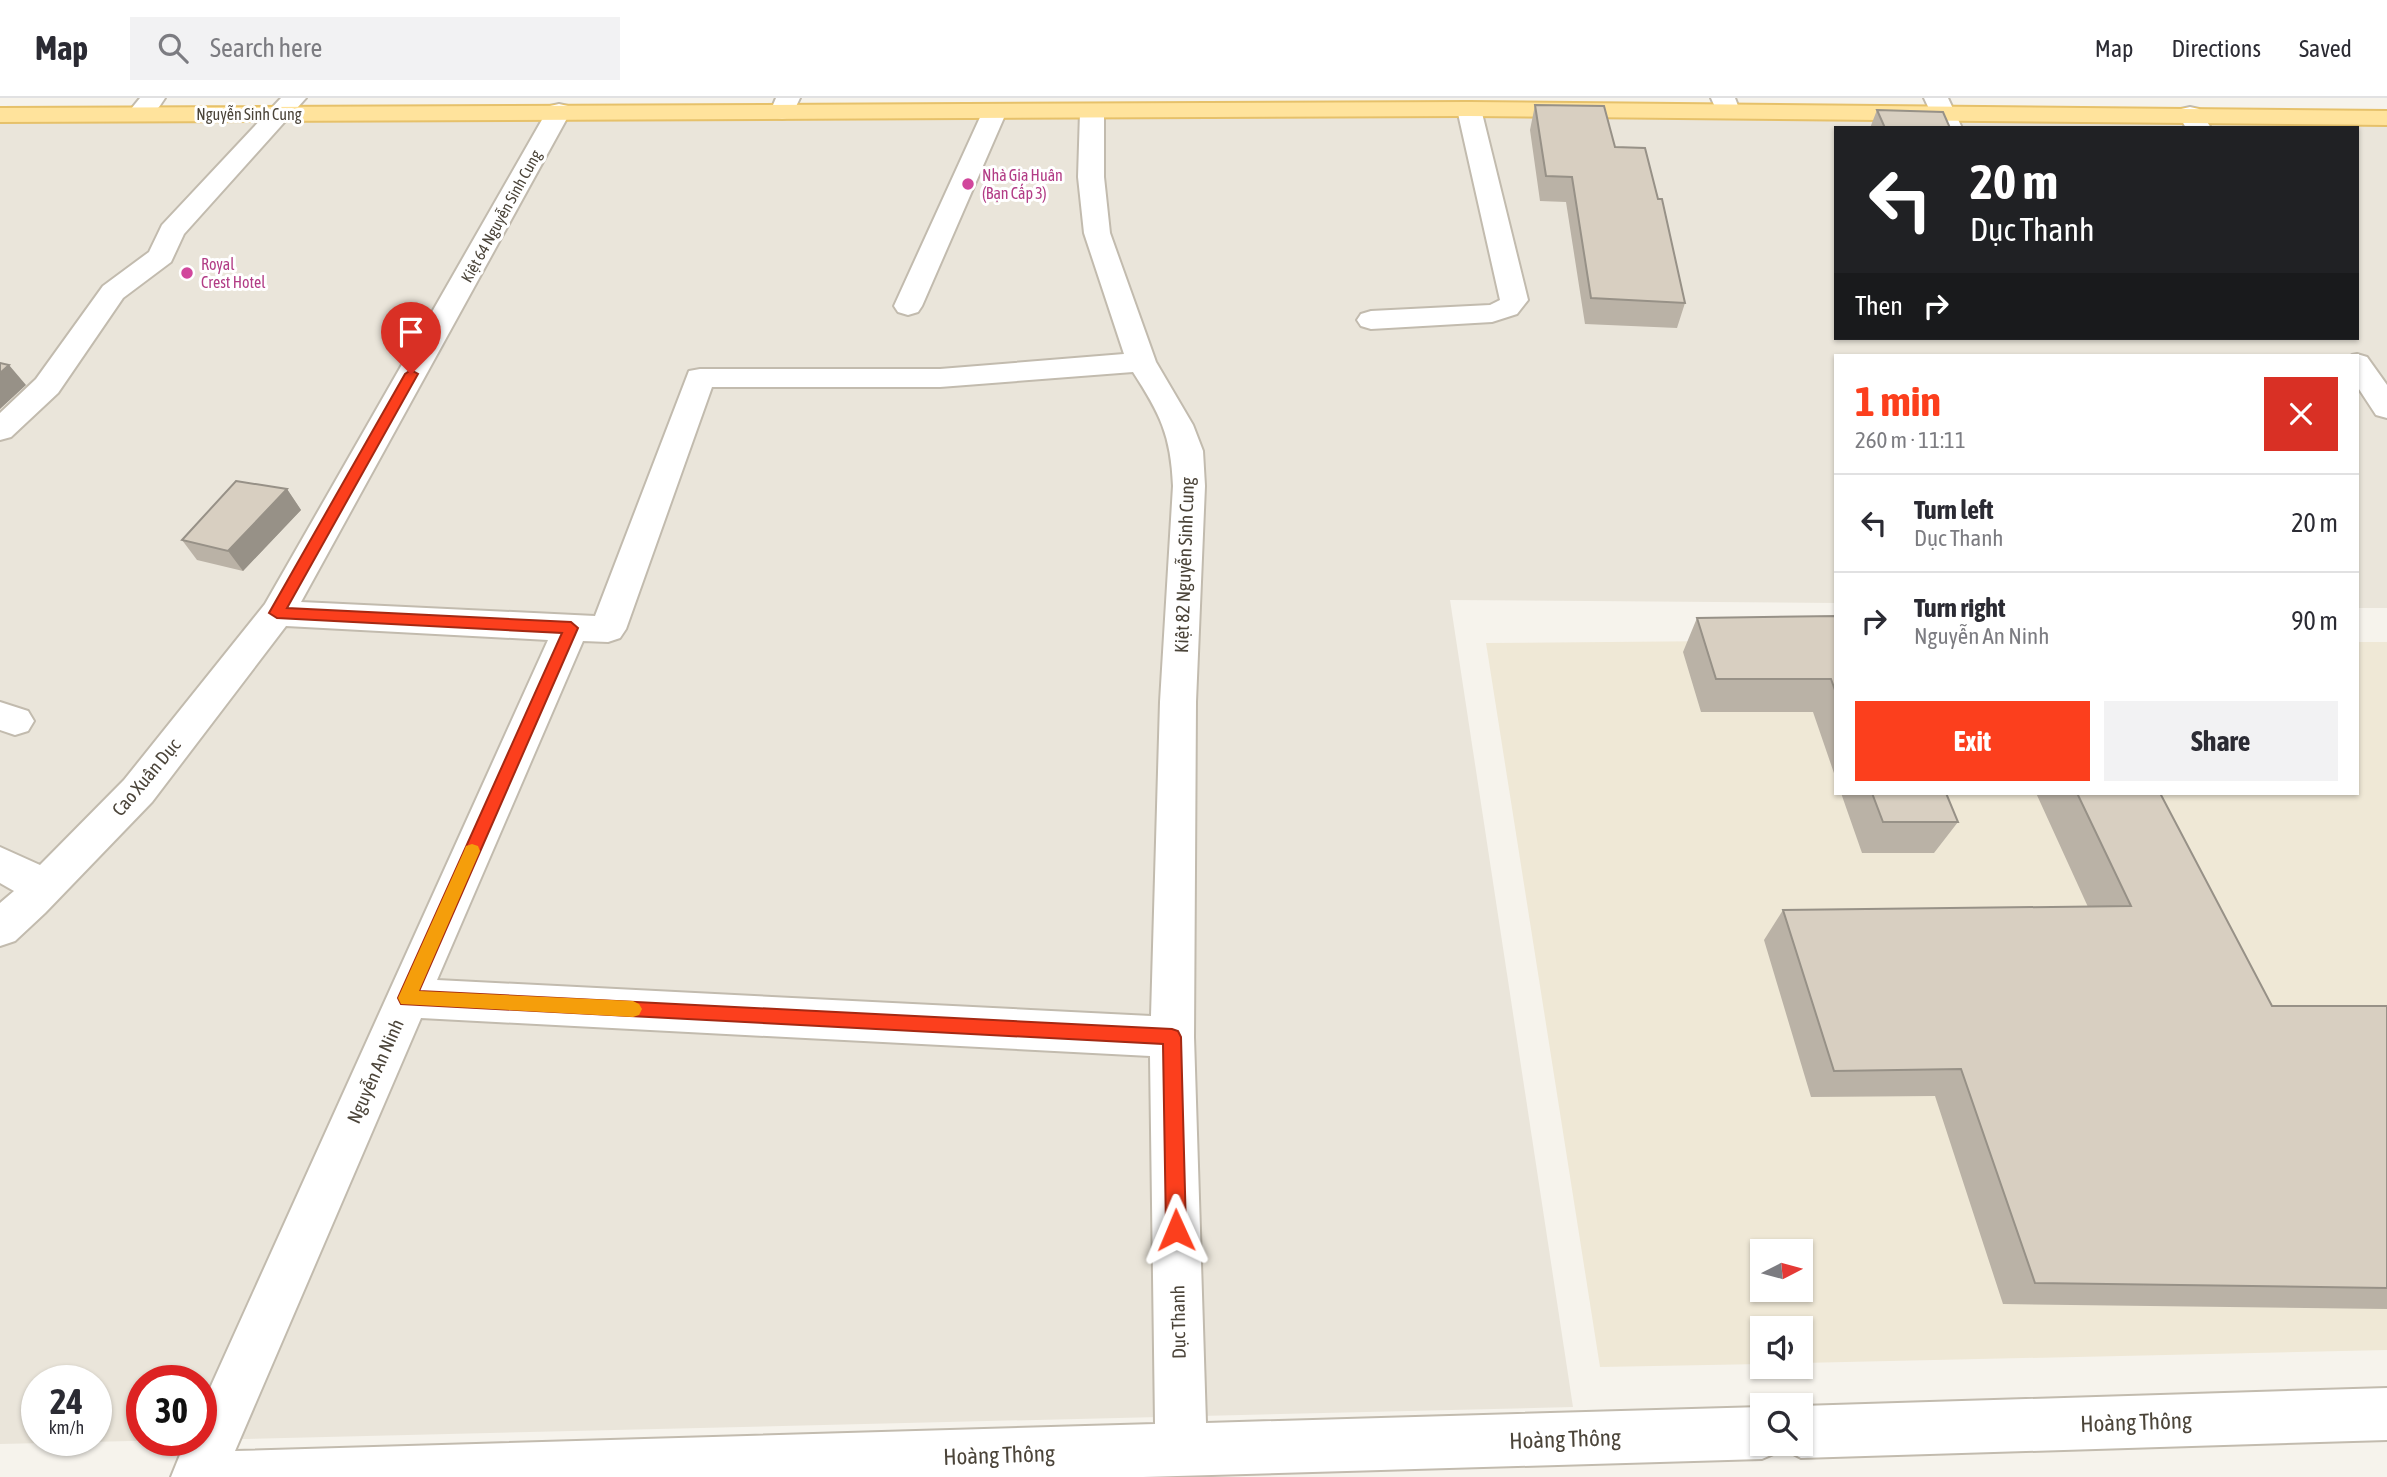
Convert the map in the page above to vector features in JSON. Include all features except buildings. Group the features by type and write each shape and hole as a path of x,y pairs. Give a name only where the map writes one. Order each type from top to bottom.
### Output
{"main road":[{"name":"Nguyễn Sinh Cung","path":"0,115 146,106 559,111 785,105 994,113 1726,104 2195,121 2387,118"}],"street":[{"path":"0,430 47,386 113,292 161,256 172,231 287,106"},
{"path":"1371,320 1492,313 1507,309 1514,302 1515,296 1469,109"},
{"name":"Kiệt 64 Nguyễn Sinh Cung","path":"277,613 559,111"},
{"name":"Kiệt 82 Nguyễn Sinh Cung","path":"1092,112 1091,177 1097,233 1141,362 1178,425 1187,452 1189,486 1178,702 1172,1037"},
{"path":"908,306 994,113"},
{"path":"277,613 608,629 700,378 940,378 1141,362"},
{"path":"2359,366 2387,408"},
{"name":"Cao Xuân Dục","path":"0,928 138,791 277,613"},
{"name":"Nguyễn An Ninh","path":"197,1477 571,628"},
{"path":"0,864 44,887"},
{"path":"407,998 1172,1037"},
{"name":"Dục Thanh","path":"1172,1037 1181,1450"},
{"name":"Hoàng Thông","path":"1813,1432 2387,1414"},
{"name":"Hoàng Thông","path":"235,1477 1750,1433"}],"shaded area":[{"path":"565,104 2387,120 2387,608 2359,608 2359,354 1834,354 1834,603 1450,600 1573,1407 217,1440 217,1365 126,1365 126,1441 112,1441 112,1365 21,1365 21,1444 0,1444 0,110"},
{"path":"1834,640 1834,795 2359,795 2359,642 2387,642 2387,1350 1813,1363 1813,1316 1750,1316 1750,1364 1600,1367 1486,643"}],"slow traffic":[{"path":"472,851 407,998 633,1009"}],"place":[{"name":"Nhà Gia Huân (Bạn Cấp 3)","path":"968,184"},
{"name":"Royal Crest Hotel","path":"187,273"}],"route":[{"path":"411,374 277,613 571,628 407,998 1172,1037 1176,1230"}]}
